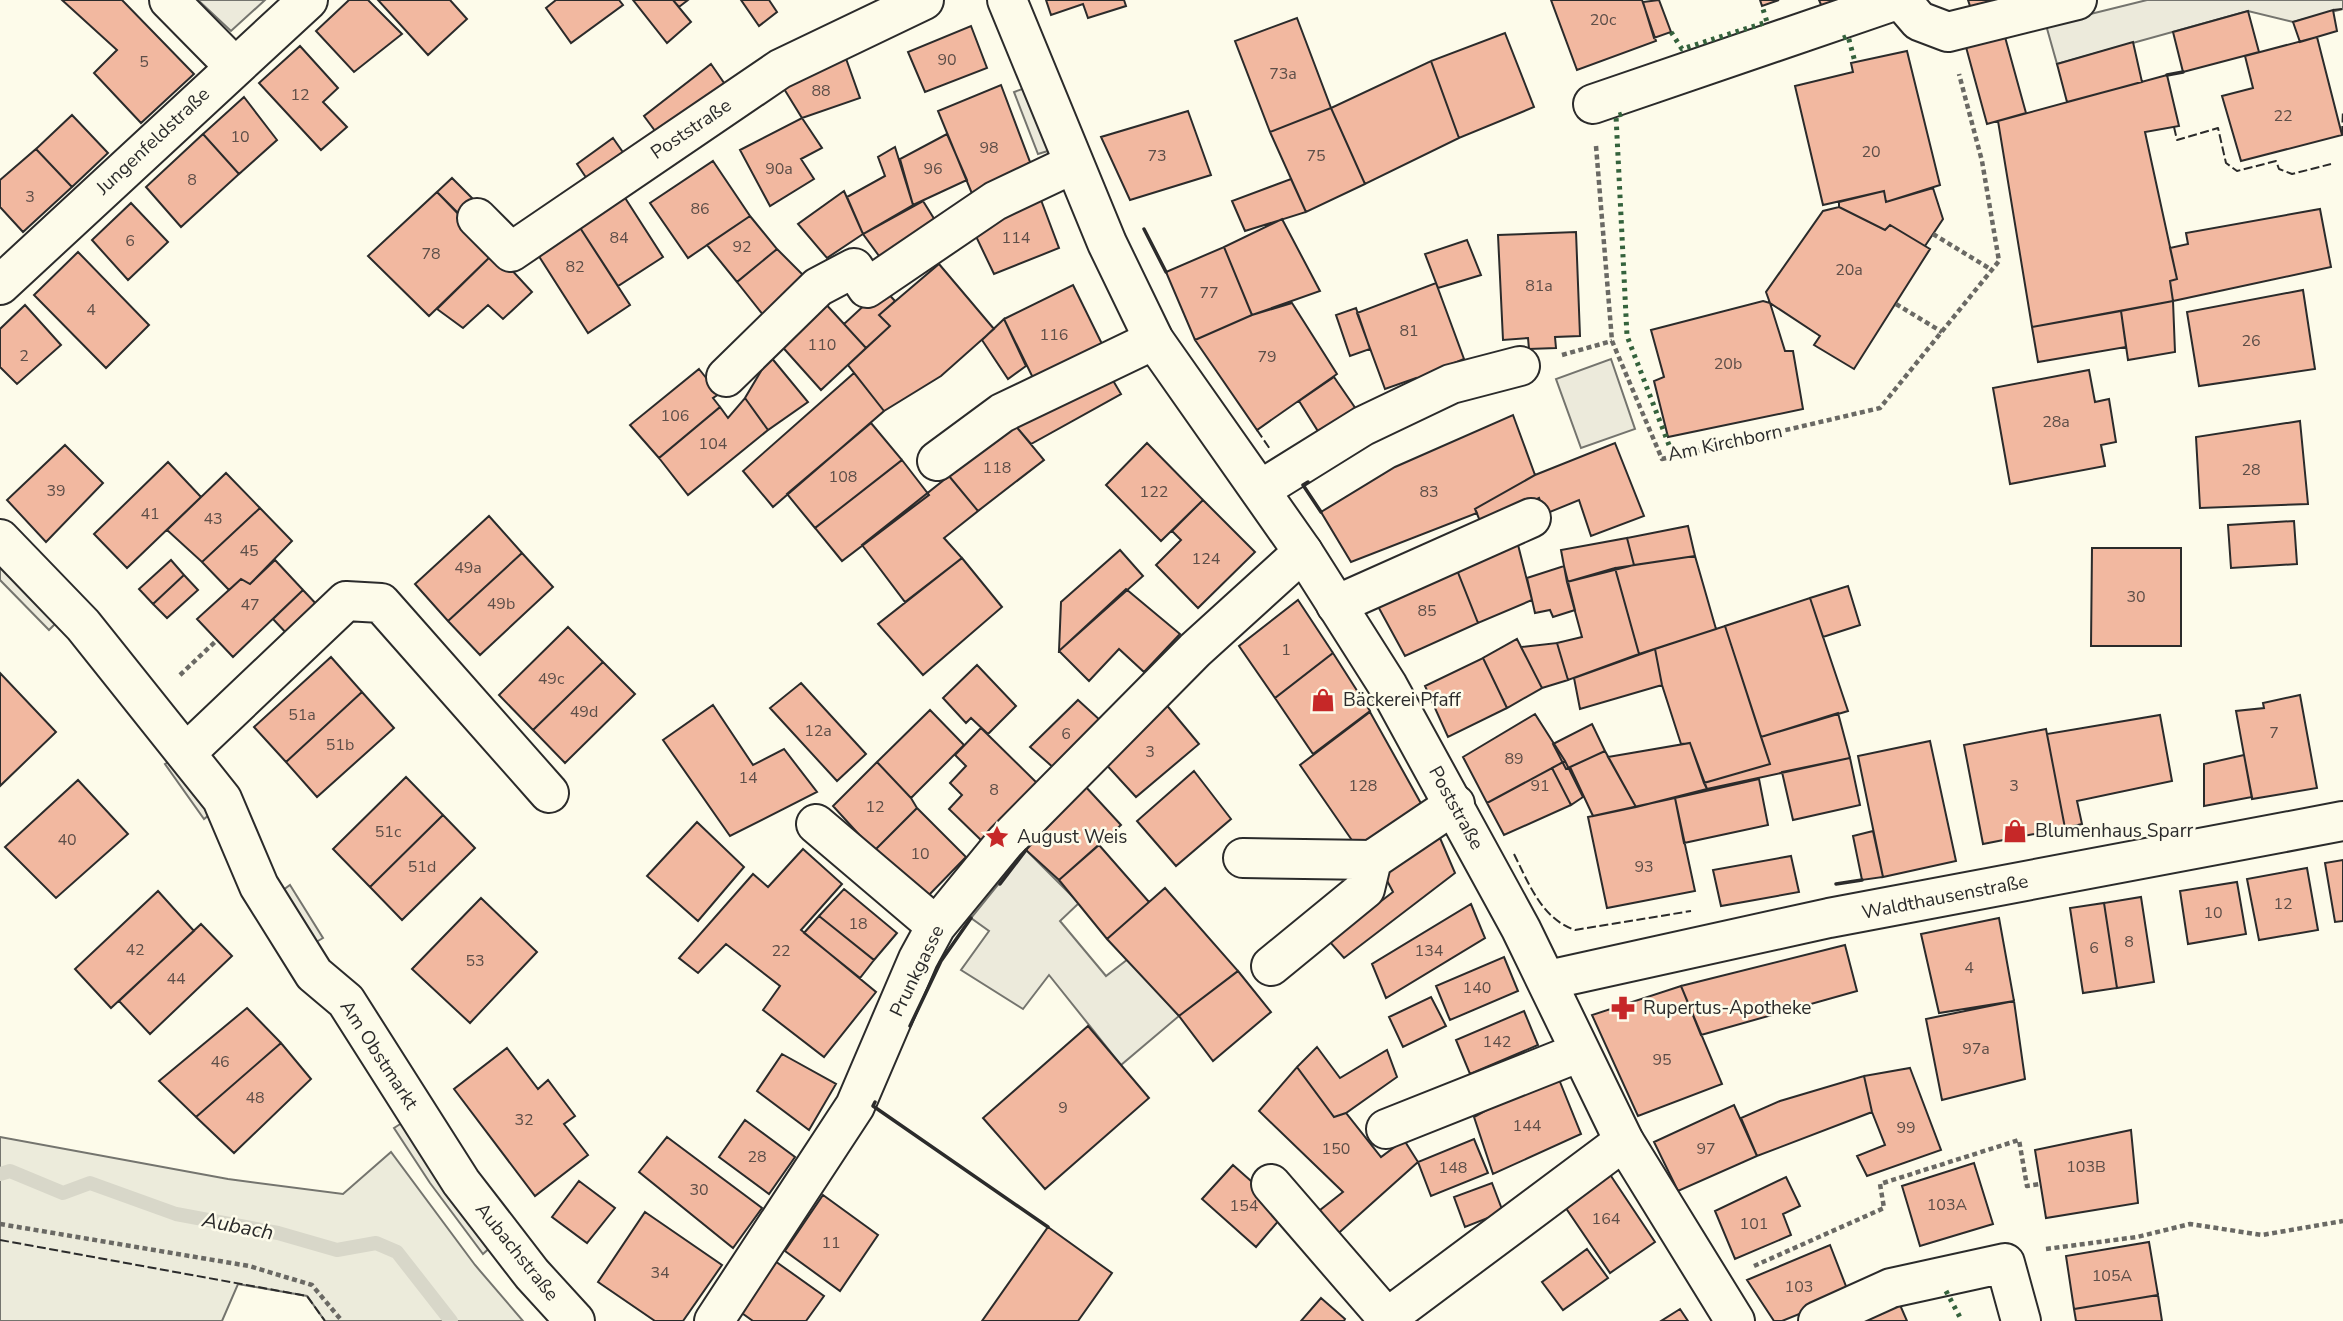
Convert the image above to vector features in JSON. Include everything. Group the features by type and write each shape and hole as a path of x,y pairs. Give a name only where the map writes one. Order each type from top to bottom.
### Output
{"street":[{"path":"169,0 234,66"},
{"name":"Jungenfeldstraße","path":"0,285 308,0"},
{"name":"Poststraße","path":"477,218 511,252 780,69 924,0"},
{"name":"Poststraße","path":"1007,0 1073,164 1154,340 1303,552 1388,686 1455,804 1548,980 1624,1141 1735,1321"},
{"path":"1592,104 1899,0 1919,21 1948,32 2077,0"},
{"path":"726,377 818,287 854,268 867,288 995,201 1073,164"},
{"path":"937,461 1002,413 1154,340"},
{"path":"1260,490 1363,426 1451,384 1520,366"},
{"path":"1336,605 1531,518"},
{"name":"Am Obstmarkt","path":"0,539 83,625 222,799 259,886 314,974 346,1001 461,1182"},
{"name":"Prunkgasse","path":"714,1321 855,1106 918,959 936,926 1005,842 1195,650 1303,552"},
{"path":"186,753 346,601 381,603 550,793"},
{"path":"1243,858 1372,860 1455,804"},
{"name":"Waldthausenstraße","path":"1548,980 1829,918 2343,821"},
{"path":"817,824 936,926"},
{"path":"1271,966 1365,889 1372,860"},
{"path":"1386,1129 1580,1052"},
{"path":"1271,1184 1387,1318 1624,1141"},
{"name":"Aubachstraße","path":"461,1182 532,1274 575,1321"},
{"path":"1818,1321 1891,1288 2006,1263 2021,1321"}],"path":[{"path":"1933,234 1992,270 1999,261 1982,161 1948,32"},
{"name":"Am Kirchborn","path":"1592,104 1612,341 1662,459 1880,408 1992,270"},
{"path":"1896,304 1942,332"},
{"path":"1520,366 1612,341"},
{"path":"176,678 217,640"},
{"path":"1749,1268 1884,1208 1880,1184 2019,1140 2027,1186 2040,1184"},
{"path":"2006,1263 2051,1248 2137,1237 2190,1224 2262,1235 2343,1221"},
{"path":"0,1224 249,1266 312,1284 342,1321"}],"shaded area":[{"path":"198,0 265,0 231,31"},
{"path":"2147,0 2343,0 2343,9 2293,22 2248,11 2057,64 2046,25"},
{"path":"1028,87 1051,150 1038,154 1014,92"},
{"path":"1611,359 1635,429 1581,448 1556,379"},
{"path":"0,562 58,621 49,630 0,580"},
{"path":"172,760 214,811 204,819 165,764"},
{"path":"1026,850 1079,903 1060,921 1106,976 1128,959 1179,1016 1121,1065 1049,975 1023,1009 961,970 989,931 971,918"},
{"path":"290,885 323,938 311,945 279,893"},
{"path":"405,1121 494,1244 483,1254 430,1183 394,1128"},
{"path":"0,1137 228,1179 343,1194 391,1152 475,1265 523,1321 325,1321 307,1296 238,1284 222,1321 0,1321"}],"building":[{"path":"62,0 122,0 194,74 141,123 94,73 117,50"},
{"path":"349,0 368,0 402,34 354,72 316,31"},
{"path":"378,0 450,0 467,19 428,55"},
{"path":"556,0 619,0 623,5 571,43 546,8"},
{"path":"633,0 673,0 691,22 667,43"},
{"path":"673,0 688,0 679,7"},
{"path":"741,0 769,0 777,12 759,26"},
{"path":"1046,0 1124,0 1126,6 1088,18 1083,4 1051,15"},
{"path":"1551,0 1642,0 1656,41 1577,70"},
{"path":"1659,0 1671,32 1654,38 1643,2"},
{"path":"1760,0 1779,0 1762,6"},
{"path":"1819,0 1841,0 1822,7"},
{"path":"1968,0 2006,0 1971,9"},
{"path":"2333,10 2337,31 2300,42 2293,22"},
{"path":"2248,11 2259,52 2183,72 2173,32"},
{"path":"1297,18 1331,108 1270,132 1235,41"},
{"path":"971,26 987,68 925,92 908,52"},
{"path":"1505,33 1534,107 1459,138 1431,61"},
{"path":"2005,37 2026,113 1987,124 1966,47"},
{"path":"2317,37 2342,135 2241,161 2222,96 2253,88 2245,56"},
{"path":"2133,42 2142,82 2067,102 2057,64"},
{"path":"300,46 338,88 323,102 347,127 321,150 259,83"},
{"path":"1907,51 1940,185 1886,202 1884,191 1823,205 1795,86 1853,72 1851,63"},
{"path":"844,53 860,98 802,118 781,84"},
{"path":"1431,61 1459,138 1365,184 1331,108"},
{"path":"711,64 731,93 661,139 644,116"},
{"path":"2167,75 2179,126 2145,132 2177,279 2170,281 2173,301 2032,327 1998,121"},
{"path":"1001,85 1030,162 975,201 938,111"},
{"path":"244,97 277,140 239,174 203,134"},
{"path":"1331,108 1365,184 1306,212 1270,132"},
{"path":"1188,111 1211,175 1130,200 1101,137"},
{"path":"72,115 108,153 72,187 36,149"},
{"path":"802,118 822,148 801,159 814,179 770,206 740,150"},
{"path":"203,134 239,174 181,227 146,187"},
{"path":"947,134 967,180 913,205 900,159"},
{"path":"613,138 629,161 591,185 577,164"},
{"path":"895,147 913,205 863,234 847,197 885,176 878,157"},
{"path":"36,149 72,187 23,232 0,207 0,180"},
{"path":"713,161 750,216 688,258 650,203"},
{"path":"452,178 478,204 463,218 437,192"},
{"path":"1291,179 1306,212 1245,231 1232,201"},
{"path":"1933,188 1943,219 1925,246 1890,225 1885,230 1839,207 1839,202 1884,191 1886,202"},
{"path":"620,190 663,257 618,286 575,220"},
{"path":"844,191 863,234 827,258 798,224"},
{"path":"437,192 495,252 429,316 368,256"},
{"path":"1041,200 1059,248 994,274 972,228"},
{"path":"923,201 938,225 882,260 863,234"},
{"path":"131,203 168,242 128,280 92,240"},
{"path":"1839,207 1885,230 1890,225 1930,249 1854,369 1814,345 1820,336 1770,303 1766,292 1823,211"},
{"path":"2320,209 2331,267 2173,301 2170,281 2177,279 2170,248 2188,244 2186,233"},
{"path":"750,216 777,249 737,282 707,245"},
{"path":"1282,219 1320,291 1252,315 1224,247"},
{"path":"575,220 630,305 588,333 533,247"},
{"path":"1576,232 1580,336 1555,337 1556,348 1529,349 1528,338 1503,340 1498,235"},
{"path":"1467,240 1481,275 1438,288 1425,254"},
{"path":"1224,247 1252,315 1195,340 1166,272"},
{"path":"777,249 806,278 764,316 737,282"},
{"path":"78,252 149,325 106,368 34,295"},
{"path":"495,252 532,292 503,319 488,305 463,328 437,309"},
{"path":"939,264 994,329 941,376 884,411 848,365 890,326 879,315"},
{"path":"1436,283 1464,359 1437,370 1419,386 1416,378 1385,389 1357,313"},
{"path":"1073,285 1105,350 1036,384 1004,319"},
{"path":"883,288 895,301 879,315 890,326 866,348 844,324"},
{"path":"2303,290 2315,369 2199,386 2187,312"},
{"path":"823,301 866,348 821,390 778,342"},
{"path":"1763,301 1770,303 1785,351 1793,351 1803,409 1668,437 1654,381 1664,377 1651,330"},
{"path":"2173,301 2175,352 2128,360 2121,311"},
{"path":"1292,303 1337,374 1257,430 1195,340 1252,315"},
{"path":"25,305 61,345 17,384 0,367 0,329"},
{"path":"1356,308 1370,349 1350,356 1336,315"},
{"path":"2121,311 2126,347 2038,362 2032,327"},
{"path":"1004,319 1026,366 1008,379 982,340"},
{"path":"770,356 808,402 768,430 745,398"},
{"path":"699,369 719,394 713,398 720,407 659,458 630,425"},
{"path":"2089,370 2095,402 2109,399 2116,442 2101,445 2105,466 2010,484 1993,388"},
{"path":"1108,372 1121,394 1031,444 1014,424"},
{"path":"854,373 884,411 773,507 743,471"},
{"path":"1334,377 1358,412 1321,436 1299,401"},
{"path":"745,398 768,430 688,495 659,458 720,407 728,418"},
{"path":"1513,415 1535,475 1475,509 1477,513 1351,562 1321,512 1395,467"},
{"path":"2300,421 2308,504 2200,508 2196,437"},
{"path":"871,423 902,460 815,528 787,494"},
{"path":"1014,424 1044,460 978,511 949,476"},
{"path":"1147,443 1203,500 1161,541 1106,485"},
{"path":"1615,443 1644,516 1591,536 1579,500 1545,514 1539,498 1482,526 1475,509 1535,475"},
{"path":"65,445 103,483 46,542 7,500"},
{"path":"902,460 929,495 842,561 815,528"},
{"path":"168,462 201,497 127,568 94,534"},
{"path":"226,473 260,508 202,562 167,530"},
{"path":"949,476 978,511 944,538 962,558 905,602 862,545"},
{"path":"1203,500 1255,552 1198,608 1156,565 1181,540 1172,531"},
{"path":"260,508 292,541 250,584 241,579 229,590 202,562"},
{"path":"489,516 522,553 448,621 415,584"},
{"path":"2294,521 2297,564 2231,568 2228,525"},
{"path":"1688,526 1695,556 1634,565 1627,538"},
{"path":"1516,537 1532,600 1478,623 1455,565"},
{"path":"1627,538 1634,565 1567,582 1561,550"},
{"path":"2092,548 2181,548 2181,646 2091,646"},
{"path":"1120,550 1143,576 1059,651 1061,602"},
{"path":"522,553 553,587 480,655 448,621"},
{"path":"1695,556 1716,629 1639,654 1615,568"},
{"path":"962,558 1002,607 923,675 878,624"},
{"path":"171,560 184,575 153,604 139,589"},
{"path":"275,560 303,590 233,657 197,619 241,579 250,584"},
{"path":"1455,565 1478,623 1405,656 1374,599"},
{"path":"1564,566 1575,610 1553,617 1550,610 1535,613 1527,578"},
{"path":"1615,568 1639,654 1568,680 1557,643 1582,637 1567,582"},
{"path":"184,575 198,590 167,618 153,604"},
{"path":"1848,586 1860,625 1823,637 1810,598"},
{"path":"1126,589 1180,634 1144,672 1119,649 1089,681 1059,651"},
{"path":"303,590 320,608 289,636 273,619"},
{"path":"1810,598 1848,711 1761,737 1725,626"},
{"path":"1298,600 1333,653 1275,698 1239,646"},
{"path":"1725,626 1770,764 1704,783 1690,743 1681,744 1662,685 1655,649"},
{"path":"568,627 603,662 533,730 499,695"},
{"path":"1517,639 1542,688 1507,708 1483,658"},
{"path":"1557,643 1568,680 1542,688 1521,647"},
{"path":"1655,649 1662,685 1580,709 1574,678"},
{"path":"1333,653 1370,711 1313,754 1275,698"},
{"path":"331,657 362,692 286,762 254,727"},
{"path":"1483,658 1507,708 1448,737 1425,686"},
{"path":"603,662 635,694 565,763 533,730"},
{"path":"977,665 1016,706 988,734 971,718 966,723 943,698"},
{"path":"0,673 56,732 0,786"},
{"path":"801,683 866,754 837,781 770,708"},
{"path":"362,692 394,728 317,797 286,762"},
{"path":"2300,695 2317,788 2252,799 2236,711 2264,708 2263,703"},
{"path":"1078,700 1101,721 1055,769 1030,747"},
{"path":"1164,702 1199,744 1136,797 1102,760"},
{"path":"713,705 753,765 784,749 817,792 730,836 663,740"},
{"path":"930,710 964,745 911,798 877,762"},
{"path":"1370,712 1423,807 1358,849 1300,765"},
{"path":"1838,713 1850,758 1707,789 1704,783 1770,764 1761,737"},
{"path":"1535,714 1565,761 1487,803 1463,757"},
{"path":"2160,715 2172,781 2077,801 2082,824 2065,828 2047,734"},
{"path":"1592,724 1605,751 1566,769 1553,744"},
{"path":"981,728 1038,784 982,841 949,809 962,795 950,783 966,766 955,755"},
{"path":"2046,729 2065,828 1983,844 1964,745"},
{"path":"1930,741 1956,861 1883,877 1858,756"},
{"path":"1690,743 1707,789 1636,807 1608,757"},
{"path":"1605,751 1636,807 1593,816 1570,767"},
{"path":"2244,755 2252,797 2204,806 2204,764"},
{"path":"1850,758 1860,805 1793,820 1782,772"},
{"path":"1565,761 1583,797 1571,805 1552,768"},
{"path":"877,762 917,808 874,851 833,806"},
{"path":"1552,768 1571,805 1504,835 1487,803"},
{"path":"1194,771 1231,819 1176,866 1137,821"},
{"path":"406,777 443,815 370,887 333,849"},
{"path":"1759,779 1768,825 1684,843 1675,798"},
{"path":"78,780 128,834 56,898 5,847"},
{"path":"1085,786 1121,825 1059,880 1026,850"},
{"path":"1675,798 1695,891 1607,908 1588,817"},
{"path":"917,808 966,857 926,898 874,851"},
{"path":"443,815 475,848 402,920 370,887"},
{"path":"697,822 744,867 698,921 647,876"},
{"path":"1873,831 1883,877 1862,880 1853,836"},
{"path":"1440,838 1455,873 1344,958 1329,941 1393,892 1383,873"},
{"path":"1099,845 1149,902 1107,939 1059,880"},
{"path":"803,849 842,884 801,930 876,992 824,1057 763,1010 780,986 726,944 698,973 679,958 753,874 768,887"},
{"path":"1791,856 1799,892 1721,906 1713,870"},
{"path":"2343,860 2343,921 2335,922 2325,863"},
{"path":"2307,868 2318,930 2259,940 2247,879"},
{"path":"2237,882 2246,934 2188,944 2180,891"},
{"path":"1165,888 1238,971 1179,1016 1107,939"},
{"path":"844,889 897,933 874,960 819,916"},
{"path":"158,891 194,931 111,1008 75,969"},
{"path":"2141,897 2154,982 2117,988 2104,903"},
{"path":"481,898 537,952 470,1023 412,969"},
{"path":"2104,903 2117,988 2083,993 2070,908"},
{"path":"1471,904 1485,938 1386,998 1372,964"},
{"path":"819,916 874,960 860,978 804,933"},
{"path":"1999,918 2014,1001 1939,1013 1921,934"},
{"path":"201,924 232,956 150,1034 119,1001"},
{"path":"1845,945 1857,991 1701,1035 1681,986"},
{"path":"1504,957 1518,991 1450,1020 1436,986"},
{"path":"1238,971 1271,1012 1213,1061 1179,1016"},
{"path":"1681,986 1722,1084 1638,1116 1592,1015"},
{"path":"1431,997 1446,1026 1403,1047 1389,1017"},
{"path":"2014,1001 2025,1079 1942,1100 1926,1019"},
{"path":"247,1008 281,1043 196,1117 159,1081"},
{"path":"1524,1011 1538,1045 1470,1074 1456,1040"},
{"path":"1088,1026 1149,1098 1045,1189 983,1118"},
{"path":"281,1043 311,1079 234,1153 196,1117"},
{"path":"1317,1047 1340,1078 1387,1050 1397,1077 1346,1113 1334,1117 1297,1067"},
{"path":"507,1048 538,1089 548,1080 575,1116 564,1124 588,1155 535,1196 454,1089"},
{"path":"782,1054 836,1084 809,1130 757,1091"},
{"path":"1297,1067 1334,1117 1346,1113 1381,1157 1404,1140 1418,1162 1332,1239 1315,1214 1343,1192 1259,1111"},
{"path":"1910,1068 1941,1150 1867,1176 1857,1156 1885,1145 1872,1112 1864,1076"},
{"path":"1556,1072 1581,1134 1493,1174 1474,1117"},
{"path":"1864,1076 1872,1112 1757,1156 1741,1118 1780,1101"},
{"path":"1734,1105 1757,1156 1678,1191 1654,1142"},
{"path":"745,1120 795,1157 769,1194 719,1157"},
{"path":"2131,1130 2138,1203 2046,1218 2035,1150"},
{"path":"667,1137 762,1208 733,1248 639,1172"},
{"path":"1474,1139 1488,1173 1431,1196 1418,1162"},
{"path":"1974,1163 1993,1224 1920,1246 1902,1186"},
{"path":"1603,1164 1655,1242 1610,1273 1557,1195"},
{"path":"1233,1165 1286,1212 1256,1247 1202,1199"},
{"path":"1786,1177 1800,1206 1783,1214 1791,1235 1735,1259 1715,1211"},
{"path":"579,1181 615,1208 587,1243 552,1217"},
{"path":"1492,1183 1503,1212 1465,1227 1454,1197"},
{"path":"823,1195 878,1235 840,1291 785,1251"},
{"path":"645,1212 722,1265 683,1321 655,1321 598,1282"},
{"path":"1048,1227 1112,1273 1078,1321 982,1321"},
{"path":"2149,1242 2158,1295 2074,1309 2066,1256"},
{"path":"1830,1245 1849,1294 1782,1321 1774,1321 1747,1280"},
{"path":"1587,1249 1608,1278 1563,1310 1542,1282"},
{"path":"775,1261 824,1296 806,1321 753,1321 739,1311"},
{"path":"2158,1295 2162,1321 2076,1321 2074,1309"},
{"path":"1321,1298 1345,1319 1344,1321 1301,1321"},
{"path":"1897,1298 1907,1321 1850,1321"},
{"path":"1680,1309 1688,1321 1661,1321"}],"waterway":[{"name":"Aubach","path":"0,1174 10,1171 63,1193 90,1183 176,1214 278,1233 337,1250 376,1243 397,1252 451,1321"}],"hedge":[{"path":"1671,32 1682,49 1767,22 1762,6"},
{"path":"1843,38 1848,36 1855,62"},
{"path":"1622,114 1616,116 1627,336 1669,445"},
{"path":"1946,1291 1962,1321"}],"fence":[{"path":"2333,10 2343,9"},
{"path":"2342,135 2343,110"},
{"path":"2174,127 2177,140 2218,128 2226,163 2237,171 2276,161 2279,169 2292,174 2331,164"},
{"path":"1257,430 1270,449"},
{"path":"1514,854 1545,909 1554,918 1575,930 1691,911"},
{"path":"0,1240 307,1296 325,1321"}],"wall":[{"path":"2167,75 2183,72"},
{"path":"1144,229 1166,272"},
{"path":"1308,482 1303,485 1321,512"},
{"path":"1000,884 1026,850"},
{"path":"1836,884 1862,880"},
{"path":"910,1026 941,961 971,918"},
{"path":"875,1102 873,1106 1048,1227"}],"place":[{"name":"Bäckerei Pfaff","path":"1323,700"},
{"name":"Blumenhaus Sparr","path":"2015,831"},
{"name":"August Weis","path":"997,837"},
{"name":"Rupertus-Apotheke","path":"1623,1008"}]}
